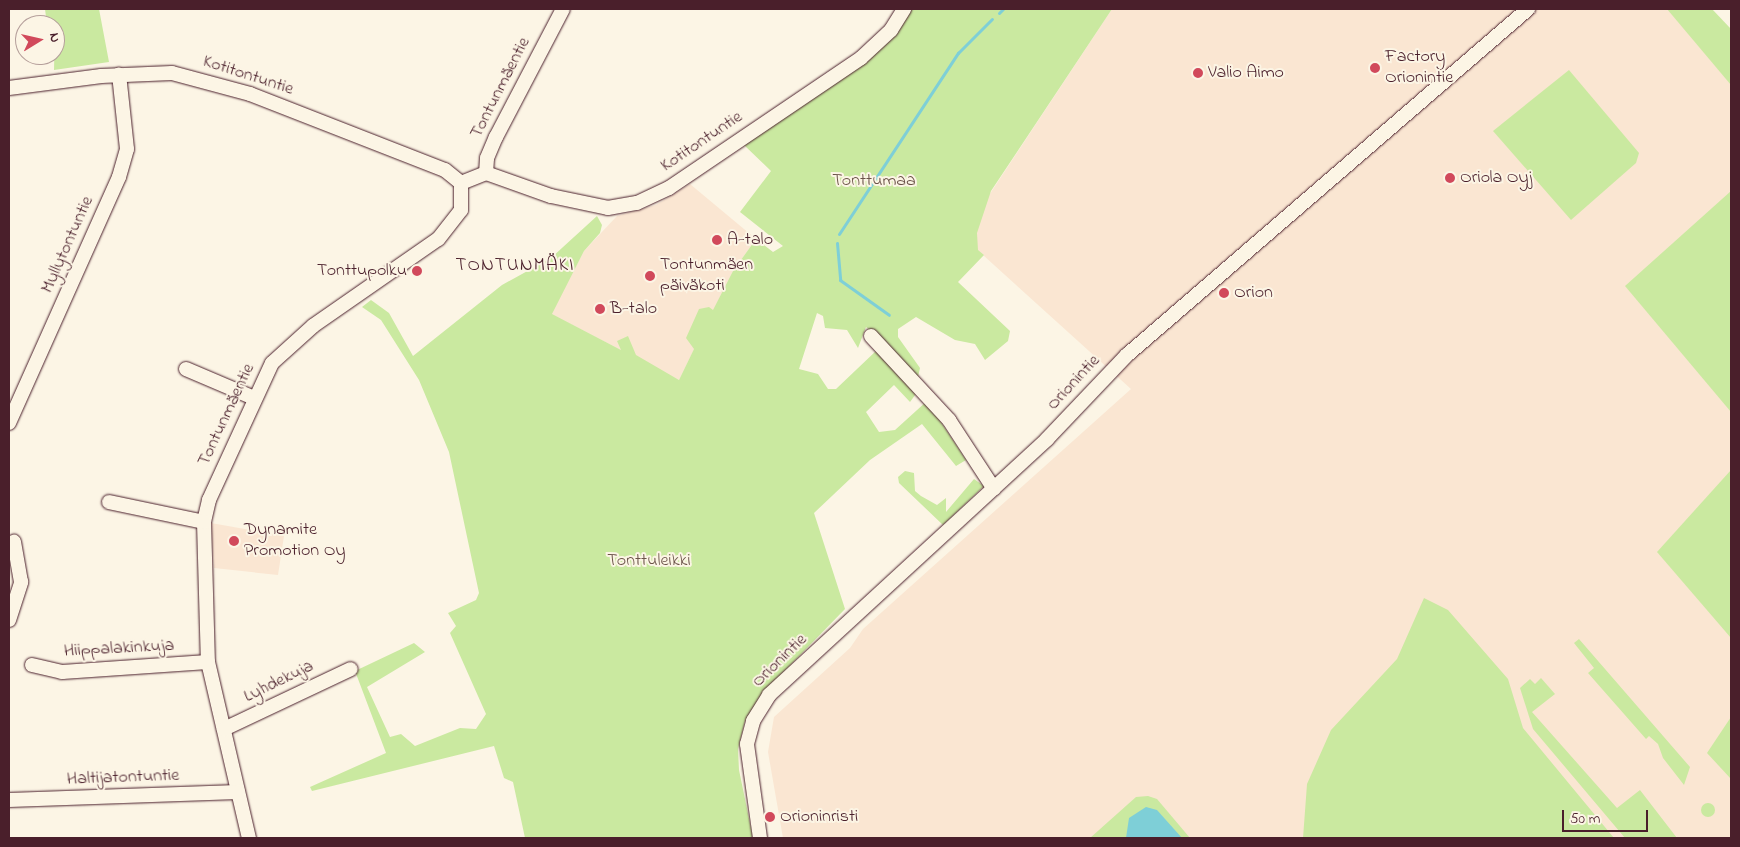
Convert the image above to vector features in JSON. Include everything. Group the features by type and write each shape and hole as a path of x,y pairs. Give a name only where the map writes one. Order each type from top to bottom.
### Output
{"street":[{"name":"Tontunmäentie","path":"486,173 496,136 563,9"},
{"name":"Kotitontuntie","path":"486,173 551,196 608,208 637,203 669,188 861,58 891,30 904,9"},
{"name":"Orionintie","path":"760,838 747,744 758,710 782,683 994,489 1127,355 1528,9"},
{"name":"Kotitontuntie","path":"9,88 119,74 172,73 241,91 445,170 461,183"},
{"name":"Myllytontuntie","path":"9,423 119,177 127,149 119,74"},
{"path":"461,183 486,173"},
{"name":"Tontunmäentie","path":"249,838 208,662 204,522 254,398 282,352 438,239 461,210 461,183"},
{"path":"870,336 949,420 994,489"},
{"path":"186,369 254,398"},
{"path":"109,502 204,522"},
{"path":"9,620 21,582 14,542"},
{"name":"Hiippalakinkuja","path":"32,665 62,672 208,662"},
{"name":"Lyhdekuja","path":"224,729 350,669"},
{"name":"Haltijatontuntie","path":"9,800 238,792"}],"shaded area":[{"path":"1112,9 1705,9 1731,35 1731,838 783,838 768,752 774,717 850,648 863,629 1131,389 962,236"},
{"name":"Tontunmäen päiväkoti","path":"690,184 756,239 733,271 679,380 551,314 584,251 617,216 656,205"},
{"path":"211,523 284,536 278,575 214,568"}],"green space":[{"path":"45,9 99,9 109,62 54,70 54,65 65,65 65,15 46,15"},
{"name":"Tonttuleikki","path":"911,9 1112,9 991,191 977,233 978,250 984,255 958,282 1010,331 1008,341 985,360 975,344 955,340 916,317 898,329 898,337 920,368 918,377 866,327 858,348 847,330 825,328 823,316 817,313 799,369 818,374 828,389 836,389 877,350 918,391 910,402 894,385 866,412 879,432 895,430 927,401 966,460 956,466 922,424 870,460 814,513 845,609 763,693 745,721 738,749 739,770 753,838 525,838 513,782 504,778 494,746 312,791 310,787 386,753 355,671 414,643 425,652 367,687 390,737 401,734 415,746 460,728 476,729 486,714 450,633 456,626 448,613 476,600 479,593 449,452 419,380 381,320 362,307 371,300 389,313 413,356 502,285 551,258 597,216 602,225 600,233 584,251 552,314 621,350 617,341 628,336 636,355 679,380 694,349 686,338 699,309 709,307 713,310 733,271 756,239 773,252 783,246 740,212 771,171 744,145 893,36"},
{"path":"1667,9 1712,9 1731,29 1731,85"},
{"path":"1569,70 1639,153 1636,163 1571,220 1493,131"},
{"path":"1731,191 1731,412 1625,286"},
{"path":"1731,470 1731,638 1657,552"},
{"path":"905,471 914,473 915,491 921,496 937,505 946,498 946,512 974,479 984,486 943,525 899,483 898,477"},
{"path":"1424,598 1448,610 1508,679 1523,728 1614,838 1303,838 1307,784 1331,730 1397,659"},
{"path":"1579,639 1690,767 1684,785 1663,758 1658,744 1649,736 1646,739 1588,673 1594,668 1574,643"},
{"path":"1541,678 1555,694 1532,712 1617,808 1640,790 1677,838 1625,838 1533,729 1520,688 1530,679 1535,684"},
{"path":"1731,717 1731,779 1707,753"},
{"path":"1148,796 1157,799 1190,838 1090,838 1136,797"},
{"path":"1705,803 1711,803 1715,810 1711,817 1705,817 1701,813 1701,807"}],"water":[{"path":"1146,807 1157,810 1182,838 1126,838 1129,818"}],"waterway":[{"path":"999,13 1003,9"},
{"path":"839,234 958,53 992,19"},
{"path":"837,243 840,280 889,315"}],"place":[{"name":"Factory Orionintie","path":"1375,68"},
{"name":"Valio Aimo","path":"1198,73"},
{"name":"Oriola Oyj","path":"1450,178"},
{"name":"A-talo","path":"717,240"},
{"name":"Tonttupolku","path":"417,271"},
{"name":"Tontunmäen päiväkoti","path":"650,276"},
{"name":"Orion","path":"1224,293"},
{"name":"B-talo","path":"600,309"},
{"name":"Dynamite Promotion Oy","path":"234,541"},
{"name":"Orioninristi","path":"770,817"}],"district":[{"name":"TONTUNMÄKI","path":"515,266"}],"park label":[{"name":"Tonttumaa","path":"874,181"}]}
